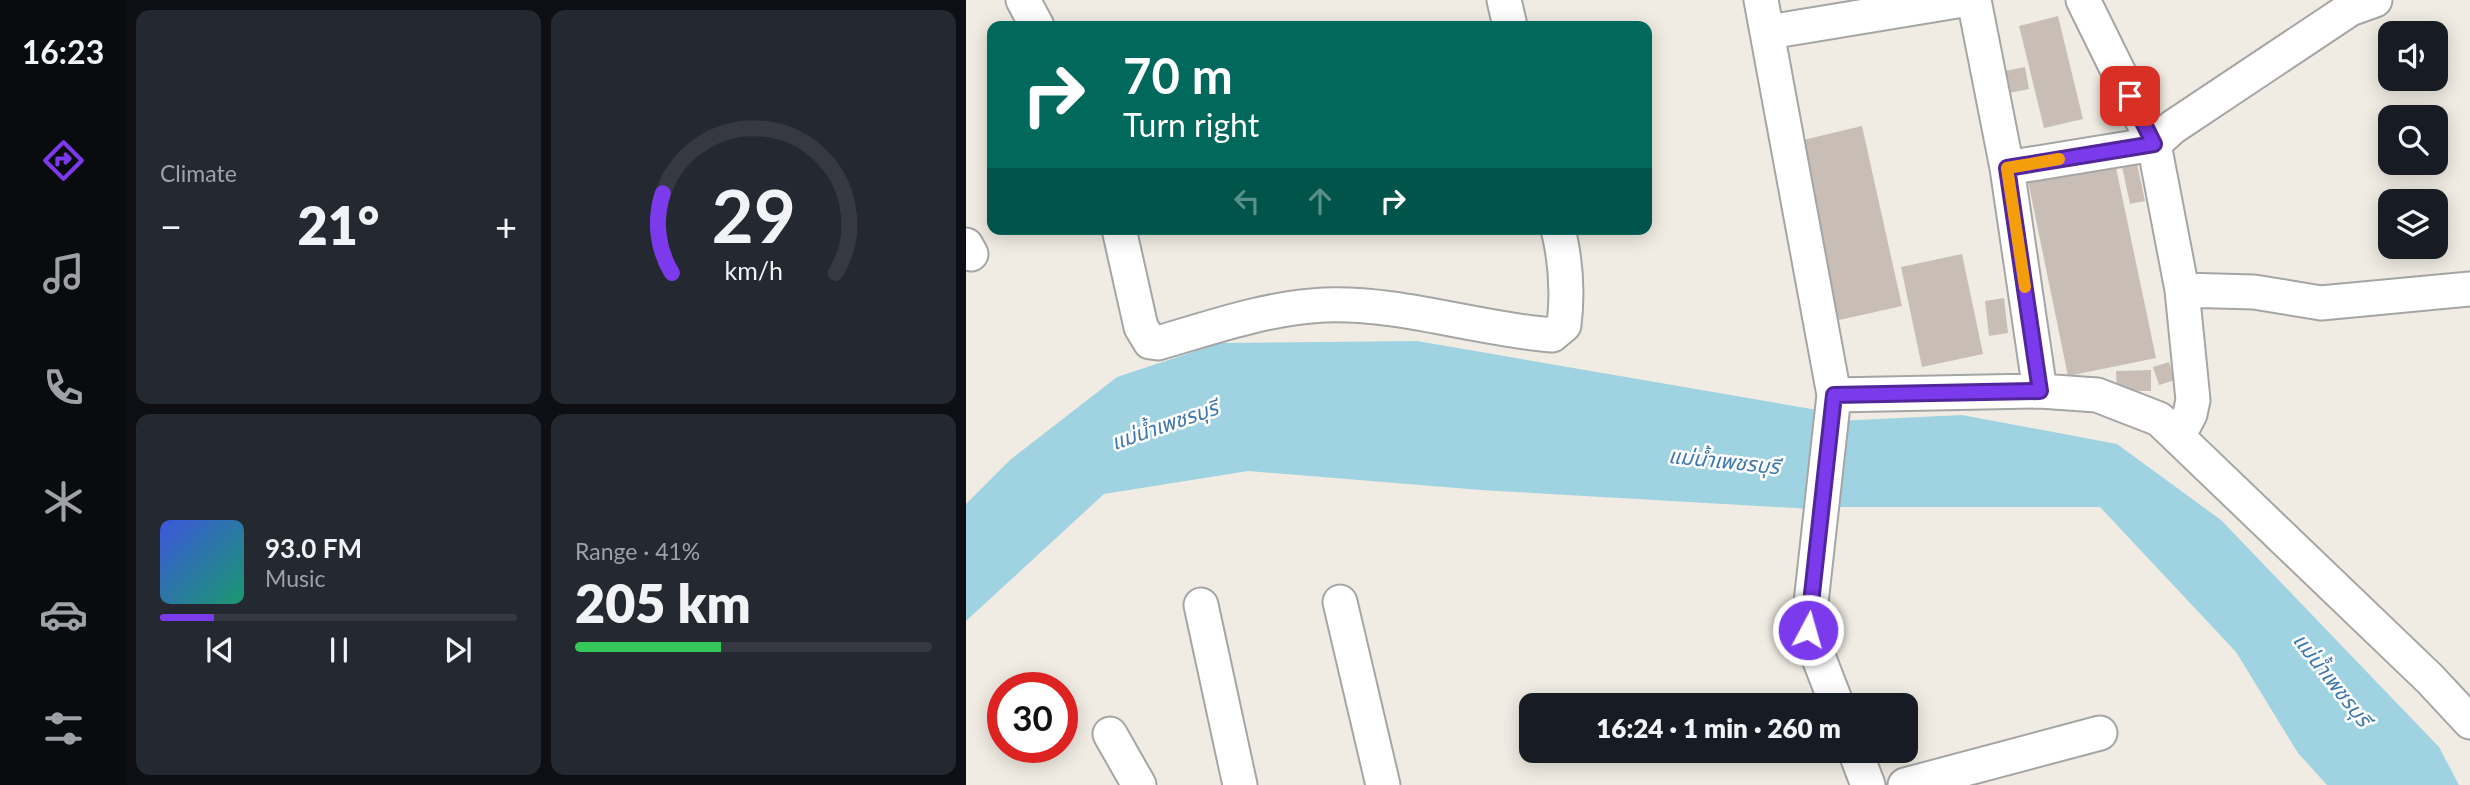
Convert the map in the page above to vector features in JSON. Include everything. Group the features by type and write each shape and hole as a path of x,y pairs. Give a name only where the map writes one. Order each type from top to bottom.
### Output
{"street":[{"path":"1023,0 1034,21"},
{"path":"1504,0 1509,21"},
{"path":"1832,693 1808,630 1833,405 1765,16 1963,0"},
{"path":"1974,0 2007,168 2040,391"},
{"path":"2083,0 2154,144 2182,290 2193,400 2190,414 2178,437"},
{"path":"2007,168 2154,144 2173,127 2358,3"},
{"path":"1120,235 1141,327 1150,342 1158,343 1252,314 1325,305 1401,310 1552,335 1564,325 1566,305 1565,259 1559,235"},
{"path":"2182,290 2253,292 2321,303 2470,289"},
{"path":"1833,405 2040,391 2097,395 2159,419 2430,679 2470,722"},
{"path":"1340,602 1383,785"},
{"path":"1200,605 1240,785"},
{"path":"1905,785 2100,733"},
{"path":"1110,734 1139,785"},
{"path":"1860,763 1868,785"}],"water":[{"name":"แม่น้ำเพชรบุรี","path":"1417,341 1823,411 1811,509 1481,490 1248,471 1104,494 966,621 966,504 1010,460 1117,377 1220,343"},
{"name":"แม่น้ำเพชรบุรี","path":"1962,415 2117,444 2221,520 2439,747 2459,785 2327,785 2298,753 2236,652 2100,507 1832,507 1836,421"}],"building":[{"path":"2058,16 2083,119 2044,128 2019,26"},
{"path":"2025,67 2029,89 2004,94 1999,72"},
{"path":"1862,126 1902,306 1839,320 1799,141"},
{"path":"2135,154 2145,201 2130,204 2120,157"},
{"path":"2114,158 2156,358 2068,376 2027,176"},
{"path":"1962,254 1983,354 1922,367 1901,267"},
{"path":"2004,298 2008,333 1989,336 1985,301"},
{"path":"2169,362 2175,380 2159,385 2153,367"},
{"path":"2151,370 2151,391 2117,391 2116,371"}],"slow traffic":[{"path":"2025,287 2007,168 2059,159"}],"route":[{"path":"1808,630 1834,395 2040,391 2007,168 2154,144 2130,96"}]}
